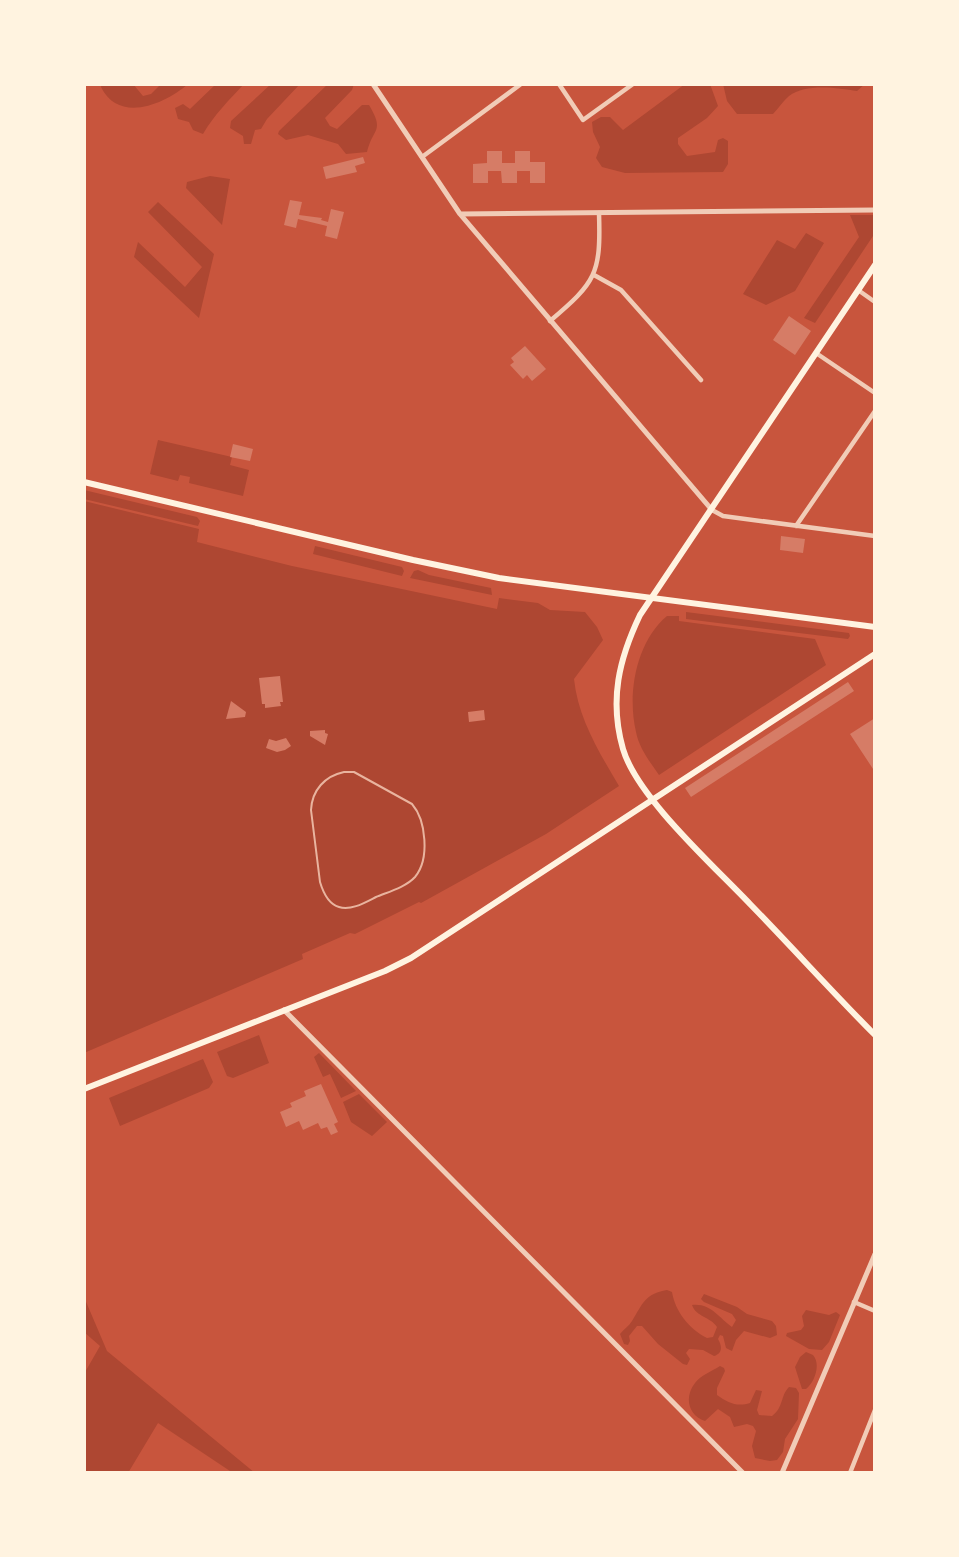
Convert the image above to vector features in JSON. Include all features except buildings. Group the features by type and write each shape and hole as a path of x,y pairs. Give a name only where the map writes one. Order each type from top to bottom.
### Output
{"main road":[{"path":"875,265 640,615 626,647 616,684 615,706 618,730 628,761 666,816 875,1035"},
{"path":"84,482 484,575 875,627"},
{"path":"84,1089 386,971 411,958 875,654"}],"street":[{"path":"373,84 460,214 712,510 723,516 873,535 875,528"},
{"path":"422,156 521,84"},
{"path":"559,84 583,120 634,84"},
{"path":"460,214 875,210"},
{"path":"550,321 580,295 594,275 599,240 599,213"},
{"path":"594,275 621,290 701,380"},
{"path":"858,290 875,302"},
{"path":"816,353 875,393"},
{"path":"796,526 875,411"},
{"path":"284,1010 743,1473"},
{"path":"782,1473 875,1254"},
{"path":"854,1302 875,1311"},
{"path":"850,1473 875,1410"}],"shaded area":[{"path":"102,84 133,84 143,96 151,94 161,84 188,84 155,103 130,108 109,98 101,87"},
{"path":"216,84 244,84 203,134 193,130 189,122 178,119 175,108 183,104 190,109"},
{"path":"271,84 300,84 261,129 255,130 251,144 244,144 243,136 230,128 231,121"},
{"path":"328,84 354,84 352,90 325,118 330,126 337,129 362,105 369,105 377,125 367,152 346,154 338,144 308,135 286,140 278,134"},
{"path":"685,84 710,84 718,106 707,118 678,138 678,144 687,156 715,152 718,140 723,138 728,141 728,164 723,172 625,173 602,167 596,158 600,147 592,122 601,117 610,117 623,130"},
{"path":"723,84 865,84 857,91 822,87 804,89 789,96 773,114 737,114 727,101"},
{"path":"210,176 230,179 222,225 186,188 187,182"},
{"path":"158,202 214,254 199,318 134,257 138,242 185,287 202,267 148,212"},
{"path":"850,215 875,215 875,233 815,323 804,318 859,237"},
{"path":"806,233 824,243 795,291 766,305 743,294 777,240 795,249"},
{"path":"158,440 232,457 230,465 249,470 243,496 189,483 190,477 180,475 178,481 150,474"},
{"path":"84,490 197,517 200,521 198,526 84,499"},
{"path":"84,501 199,529 197,542 292,566 497,609 499,598 538,603 550,610 585,612 603,640 574,679 576,693 590,734 619,786 546,834 421,903 355,934 350,933 302,954 303,959 84,1053"},
{"path":"315,546 402,567 404,571 402,576 313,554"},
{"path":"414,571 429,575 491,588 492,595 410,578"},
{"path":"686,612 849,633 850,636 848,639 686,619"},
{"path":"667,616 679,616 679,621 815,639 826,665 659,775 637,738 633,702 636,670 641,654 656,627"},
{"path":"259,1035 269,1063 233,1078 227,1076 217,1052"},
{"path":"319,1053 356,1091 341,1098 330,1074 323,1077 314,1057"},
{"path":"203,1059 213,1082 209,1088 120,1126 109,1098"},
{"path":"359,1094 387,1122 372,1136 351,1122 343,1102"},
{"path":"667,1290 672,1292 684,1319 694,1330 707,1338 713,1337 717,1327 692,1305 710,1309 732,1327 736,1320 732,1314 704,1302 701,1299 704,1294 737,1307 747,1314 772,1321 777,1335 770,1338 744,1331 736,1340 732,1351 726,1348 723,1336 720,1335 719,1353 714,1356 703,1350 689,1349 686,1353 690,1359 687,1365 658,1344 642,1326 637,1326 629,1336 628,1345 624,1344 620,1334 631,1323 642,1304 654,1294"},
{"path":"84,1297 107,1351 255,1473 233,1473 158,1423 128,1473 84,1473 84,1374 100,1346 84,1332"},
{"path":"806,1310 829,1315 836,1312 840,1315 829,1342 822,1350 809,1349 786,1336 787,1333 801,1330 804,1326 802,1316"},
{"path":"806,1352 813,1355 817,1368 812,1382 806,1389 802,1389 795,1367"},
{"path":"720,1366 725,1371 717,1388 717,1395 741,1405 750,1403 756,1390 762,1391 757,1410 759,1415 772,1416 789,1387 796,1388 799,1393 798,1419 785,1439 783,1452 777,1460 755,1458 752,1446 756,1431 753,1426 747,1424 734,1427 730,1417 718,1409 705,1421 691,1410 689,1400 695,1383"}],"railway":[{"path":"344,772 354,772 412,804 417,811 424,840 423,860 411,881 348,908 335,905 324,894 320,882 311,810 314,796 321,785 344,772"}]}
